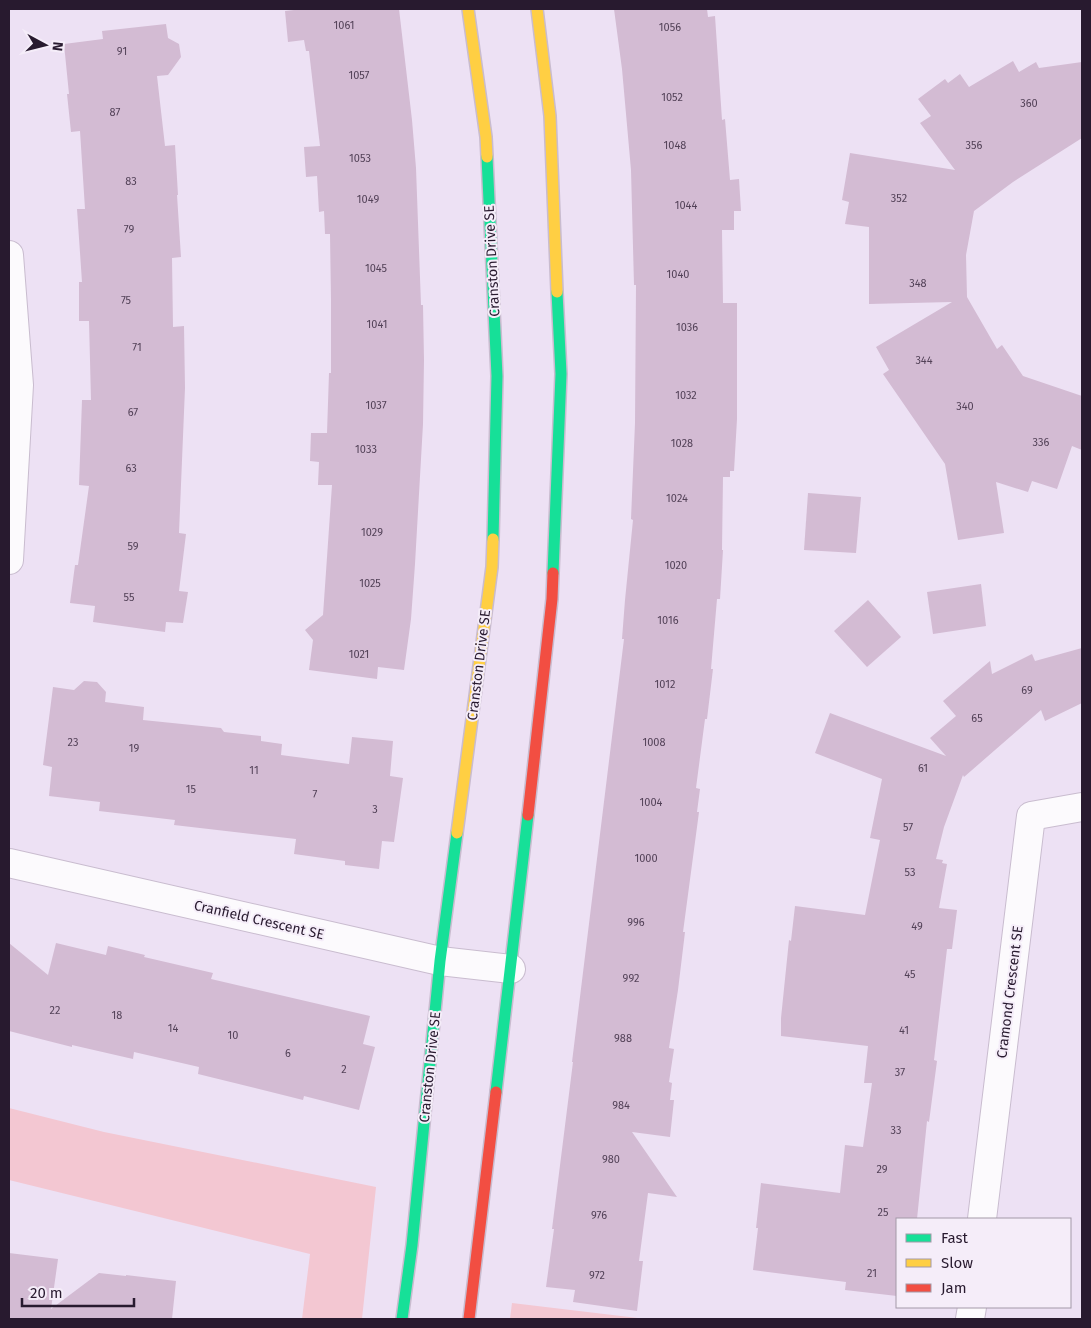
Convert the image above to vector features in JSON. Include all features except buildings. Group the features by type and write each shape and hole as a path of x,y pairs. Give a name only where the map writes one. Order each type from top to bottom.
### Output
{"street":[{"name":"Cranston Drive SE","path":"402,1319 412,1245 440,961 492,567 497,386 486,137 468,9"},
{"path":"469,1319 480,1240 552,599 561,374 550,116 537,9"},
{"path":"9,255 18,385 9,560"},
{"name":"Cramond Crescent SE","path":"982,1218 1031,816 1082,807"},
{"name":"Cranfield Crescent SE","path":"9,863 440,961 511,969"}],"shaded area":[{"path":"9,1108 104,1132 376,1187 362,1319 302,1319 310,1254 9,1180"},
{"path":"512,1303 646,1319 510,1319"}],"traffic: fast":[{"path":"487,157 497,376 493,539"},
{"path":"553,573 561,374 557,292"},
{"path":"496,1092 528,815"},
{"path":"402,1319 412,1245 440,961 457,833"}],"traffic: slow":[{"path":"468,9 486,137 487,157"},
{"path":"537,9 550,116 557,292"},
{"path":"457,833 492,567 493,539"}],"traffic: jam":[{"path":"528,815 552,599 553,573"},
{"path":"469,1319 496,1092"}]}
